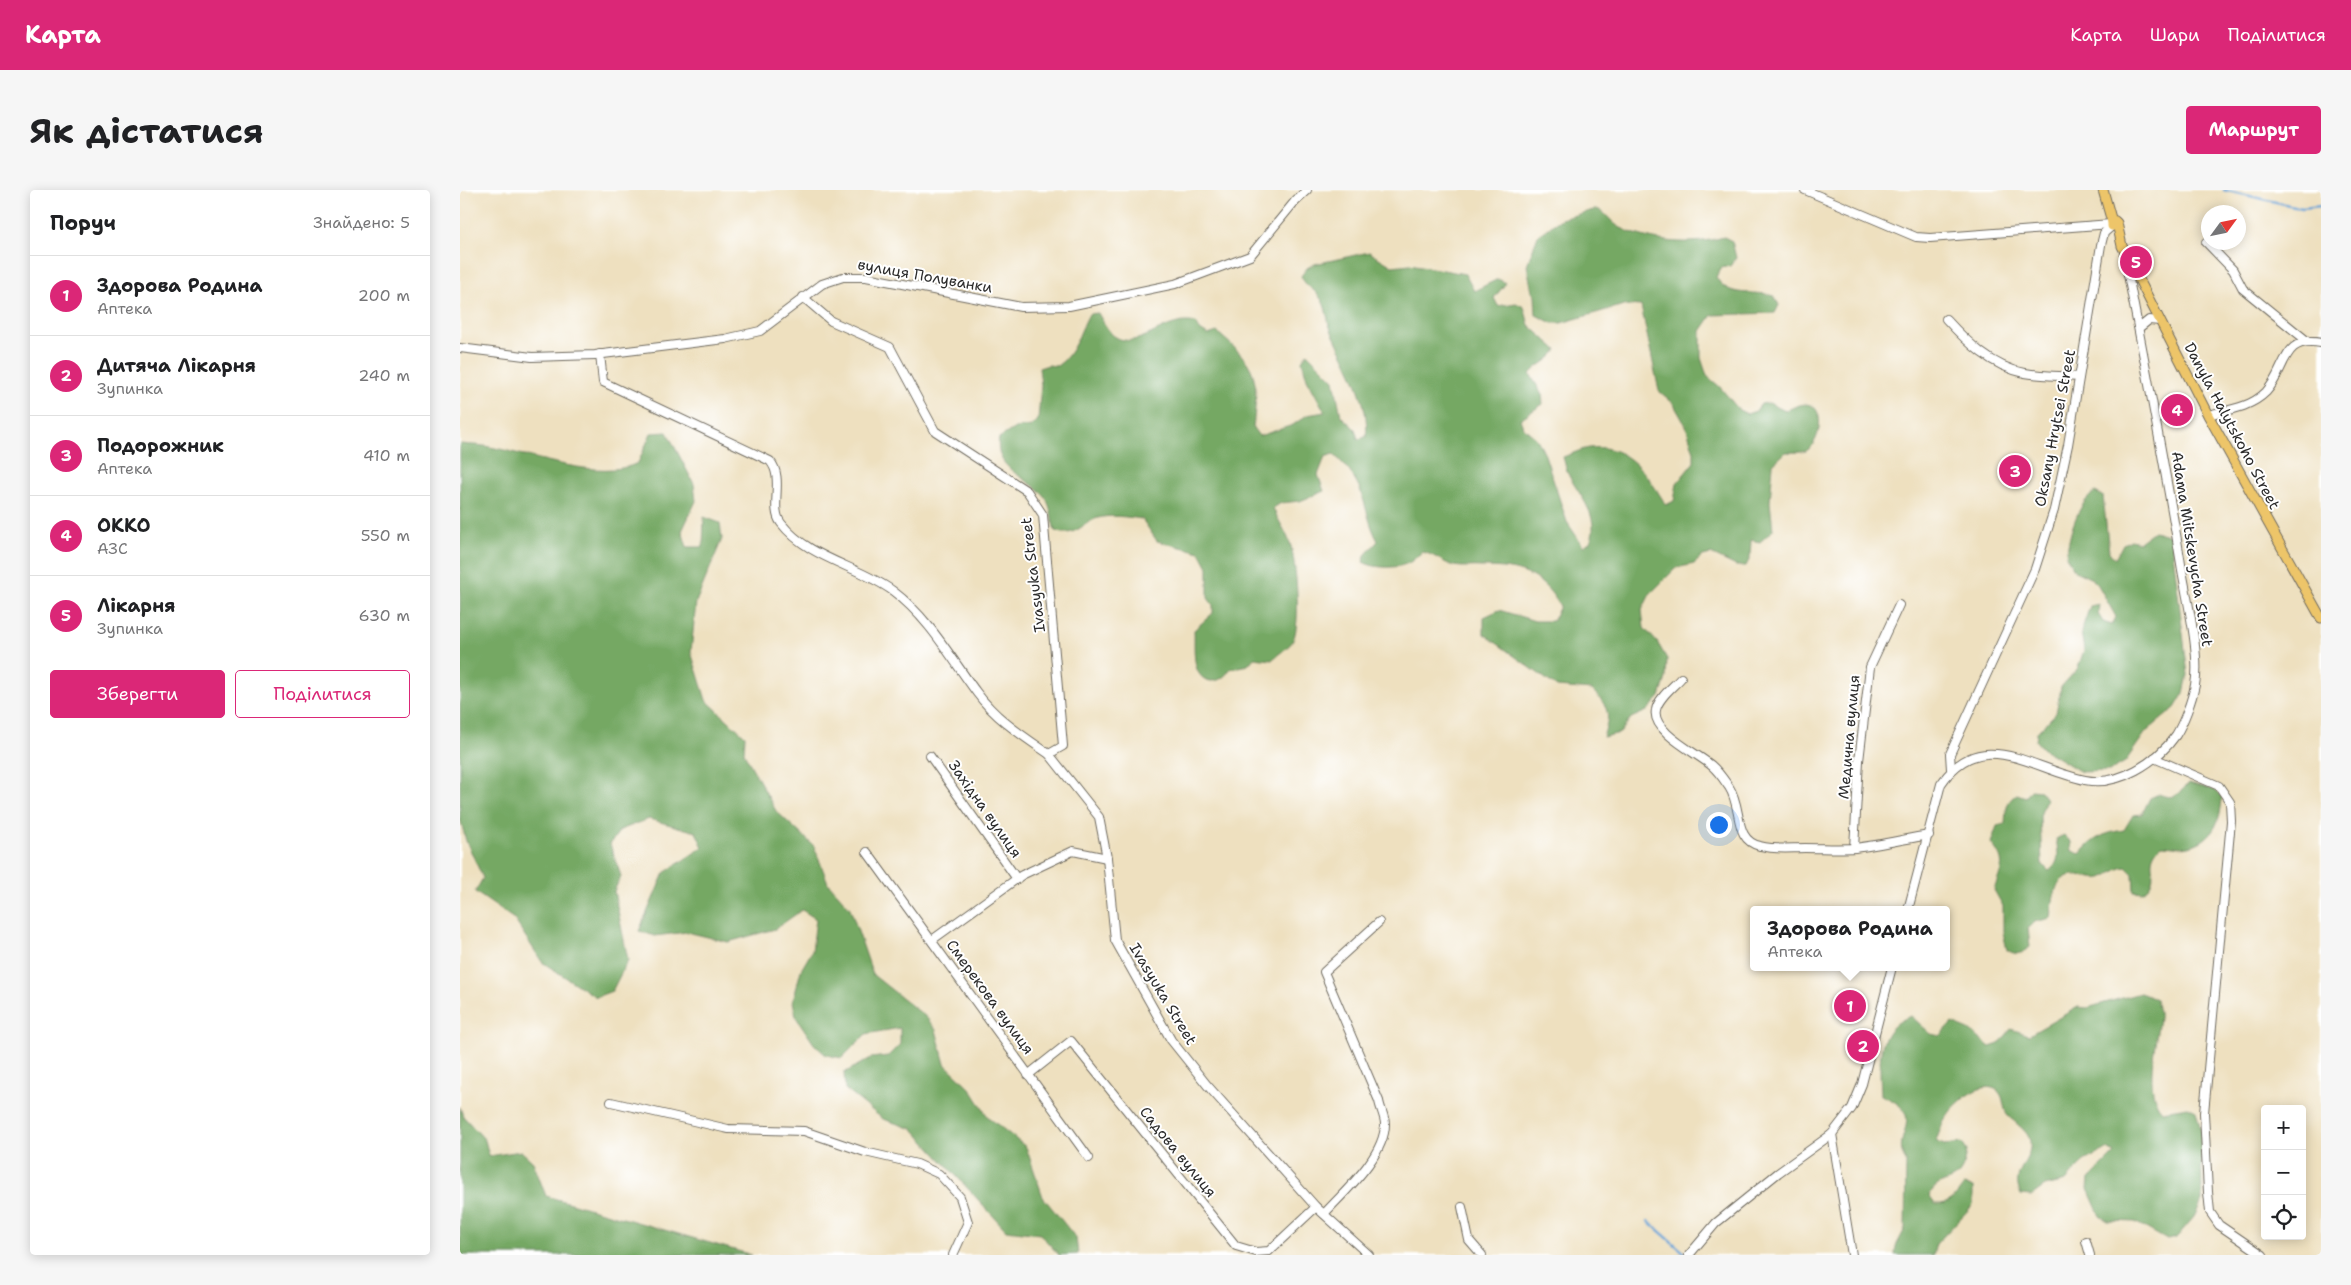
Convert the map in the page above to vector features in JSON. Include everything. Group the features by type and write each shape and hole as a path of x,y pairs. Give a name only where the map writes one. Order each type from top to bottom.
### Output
{"main road":[{"name":"Adama Mitskevycha Street","path":"2103,190 2113,224 2122,244"},
{"name":"Danyla Halytskoho Street","path":"2122,244 2208,415 2321,618"}],"street":[{"name":"вулиця Полуванки","path":"460,348 532,357 600,354 725,339 760,331 822,284 843,277 866,277 1022,307 1069,306 1145,292 1176,284 1250,256 1296,200 1307,190"},
{"path":"1806,190 1916,237 1930,238 2113,224"},
{"name":"Oksany Hrytsei Street","path":"1951,769 1950,754 2035,569 2054,510 2104,233 2113,224"},
{"name":"Adama Mitskevycha Street","path":"1951,769 1976,754 1992,753 2016,758 2085,780 2118,779 2154,758 2176,735 2189,704 2195,677 2194,640 2158,424 2122,244"},
{"path":"2214,250 2233,270 2243,289 2307,341"},
{"name":"Ivasyuka Street","path":"803,297 831,321 890,347 939,436 1027,491 1043,515 1064,746 1049,754"},
{"path":"1946,319 1976,348 1996,362 2012,369 2025,373 2079,377"},
{"path":"2139,328 2149,320 2160,321"},
{"path":"2208,415 2248,405 2266,392 2292,347 2307,341 2321,343"},
{"name":"Ivasyuka Street","path":"600,354 603,382 770,461 777,475 778,519 788,531 826,558 860,571 894,592 928,626 951,653 983,700 1007,725 1049,754 1099,817 1107,858 1115,940 1171,1040 1207,1085 1316,1206 1369,1255"},
{"name":"Медична вулиця","path":"1854,848 1859,761 1870,667 1899,605"},
{"path":"1681,678 1658,704 1655,712 1656,720 1679,743 1712,766 1722,776 1734,795 1739,809 1741,833 1747,840 1758,846 1778,848 1854,848 1929,835"},
{"name":"Західна вулиця","path":"930,756 1016,878"},
{"path":"2154,758 2219,786 2230,802 2231,821 2204,1113 2208,1192 2210,1212 2219,1225 2264,1255"},
{"path":"1909,906 1941,784 1951,769"},
{"path":"932,940 1016,878 1073,851 1107,858"},
{"name":"Смерекова вулиця","path":"867,852 1088,1158"},
{"path":"1324,1214 1374,1156 1385,1124 1378,1101 1324,972 1379,922"},
{"path":"1689,1255 1716,1223 1778,1172 1832,1134 1852,1108 1862,1084 1891,971"},
{"name":"Садова вулиця","path":"1028,1075 1071,1041 1236,1246 1256,1252 1269,1251 1316,1206"},
{"path":"611,1102 728,1129 804,1131 865,1152 917,1164 939,1174 960,1196 968,1222 953,1255"},
{"path":"1832,1134 1852,1255"},
{"path":"1462,1206 1469,1240 1482,1255"},
{"path":"2086,1241 2090,1255"}],"green space":[{"path":"1597,209 1621,228 1646,237 1672,242 1698,242 1724,237 1732,241 1736,258 1730,266 1721,268 1716,277 1721,284 1735,291 1774,296 1779,305 1775,313 1712,315 1701,331 1701,358 1707,376 1720,387 1739,410 1747,414 1756,411 1761,404 1769,403 1785,411 1798,405 1809,405 1815,408 1820,422 1816,439 1812,446 1804,452 1786,452 1773,464 1770,502 1773,530 1760,542 1751,540 1750,558 1746,566 1736,566 1711,554 1703,556 1694,564 1676,568 1650,594 1642,610 1644,628 1657,642 1667,659 1666,678 1660,697 1647,711 1631,718 1620,733 1603,737 1608,717 1607,711 1602,701 1592,690 1557,687 1484,634 1484,617 1499,610 1535,621 1553,621 1560,606 1545,586 1536,579 1507,568 1454,566 1422,552 1408,563 1396,567 1378,567 1363,562 1366,554 1378,541 1372,529 1361,492 1353,476 1333,454 1325,457 1318,475 1324,491 1300,501 1281,503 1273,508 1288,539 1294,564 1297,622 1292,642 1272,660 1254,658 1248,665 1230,669 1222,678 1211,681 1204,679 1200,674 1194,653 1194,630 1213,613 1213,605 1208,598 1208,567 1200,552 1157,541 1142,519 1118,516 1106,517 1095,519 1072,532 1061,533 1055,531 1045,497 1007,466 1001,458 999,438 1015,428 1032,426 1038,420 1041,385 1039,368 1048,365 1057,366 1063,361 1072,349 1089,314 1098,313 1112,334 1123,340 1133,340 1174,324 1185,322 1196,323 1200,330 1208,335 1217,332 1241,354 1253,373 1256,396 1253,428 1259,436 1293,425 1307,415 1325,412 1307,379 1302,361 1307,353 1334,380 1341,416 1355,429 1358,439 1366,437 1365,410 1356,383 1330,327 1322,300 1301,276 1307,268 1315,264 1369,252 1392,266 1410,264 1465,274 1474,291 1498,279 1506,283 1494,298 1498,306 1516,303 1524,307 1529,325 1557,350 1530,374 1542,394 1543,404 1520,419 1523,427 1537,439 1545,455 1567,522 1583,546 1590,542 1593,524 1588,508 1569,476 1563,457 1590,448 1616,451 1626,456 1645,473 1666,505 1674,501 1677,483 1694,462 1694,452 1686,426 1673,403 1659,391 1641,306 1624,305 1561,323 1552,323 1536,315 1535,296 1532,292 1527,265 1538,235 1561,219"},
{"path":"667,432 694,484 696,501 682,531 687,547 703,547 704,517 720,523 722,539 696,602 691,652 706,700 745,736 744,753 776,811 814,846 828,883 850,908 873,975 926,1017 936,1030 945,1064 970,1088 988,1117 1026,1147 1043,1197 1076,1238 1078,1254 1059,1255 1040,1234 1006,1230 913,1129 883,1119 845,1089 844,1073 871,1058 888,1056 900,1044 900,1028 866,1034 842,1058 826,1055 814,1044 796,1017 793,1001 801,970 812,951 816,919 802,910 775,929 728,942 687,932 655,936 639,931 664,873 703,847 696,832 649,819 620,830 610,844 621,876 614,891 628,960 612,991 596,997 542,962 514,919 475,892 483,878 466,841 460,818 460,444 491,447 547,461 586,468 623,468 638,463 651,433"},
{"path":"2095,492 2103,496 2109,552 2115,559 2123,544 2131,540 2139,542 2154,531 2171,536 2188,675 2184,693 2175,708 2146,732 2125,762 2109,771 2081,772 2042,748 2036,741 2037,732 2056,713 2061,687 2078,668 2084,650 2081,632 2090,606 2099,604 2098,614 2103,622 2112,625 2116,617 2098,585 2092,579 2075,571 2066,556 2072,530 2079,512 2083,504"},
{"path":"2189,783 2215,790 2222,797 2218,821 2215,828 2205,839 2189,846 2161,845 2152,858 2152,881 2143,892 2134,891 2133,874 2126,867 2102,878 2068,876 2058,885 2051,918 2034,922 2028,928 2030,947 2019,953 2007,950 2003,932 2003,906 1994,890 2001,870 2001,861 1991,843 1997,826 2005,824 2007,807 2013,797 2017,794 2026,797 2031,790 2040,791 2046,799 2040,816 2042,864 2049,871 2057,860 2056,839 2064,835 2071,842 2072,851 2080,854 2099,837 2124,830 2133,815 2142,814 2150,798 2159,794 2169,797 2176,795"},
{"path":"2140,993 2156,999 2159,1011 2152,1067 2153,1092 2156,1103 2162,1111 2188,1107 2196,1111 2201,1130 2202,1201 2194,1217 2176,1238 2167,1240 2135,1222 2108,1221 2100,1216 2088,1189 2089,1179 2115,1153 2107,1149 2084,1161 2066,1181 2045,1186 2031,1196 2021,1195 2018,1179 2030,1148 2029,1137 2007,1113 1999,1092 1990,1087 1973,1092 1953,1108 1944,1122 1936,1141 1944,1145 1962,1143 1967,1151 1964,1164 1956,1177 1939,1184 1929,1196 1935,1204 1949,1202 1964,1185 1973,1187 1973,1205 1936,1244 1933,1255 1895,1255 1896,1246 1905,1229 1906,1161 1902,1152 1902,1143 1907,1119 1904,1111 1896,1103 1881,1095 1880,1060 1885,1039 1891,1029 1899,1022 1911,1016 1931,1034 1940,1036 1952,1023 1969,1030 1990,1047 1999,1044 2011,1029 2029,1035 2078,1007 2087,1008"},
{"path":"460,1107 463,1116 485,1140 489,1156 521,1151 533,1162 546,1196 752,1255 460,1255"}],"waterway":[{"path":"2224,190 2302,208 2321,206"},
{"path":"1648,1221 1687,1255"}],"place":[{"name":"Лікарня","path":"2136,262"},
{"name":"ОККО","path":"2177,410"},
{"name":"Подорожник","path":"2015,471"},
{"name":"Здорова Родина","path":"1850,1006"},
{"name":"Дитяча Лікарня","path":"1863,1046"}]}
